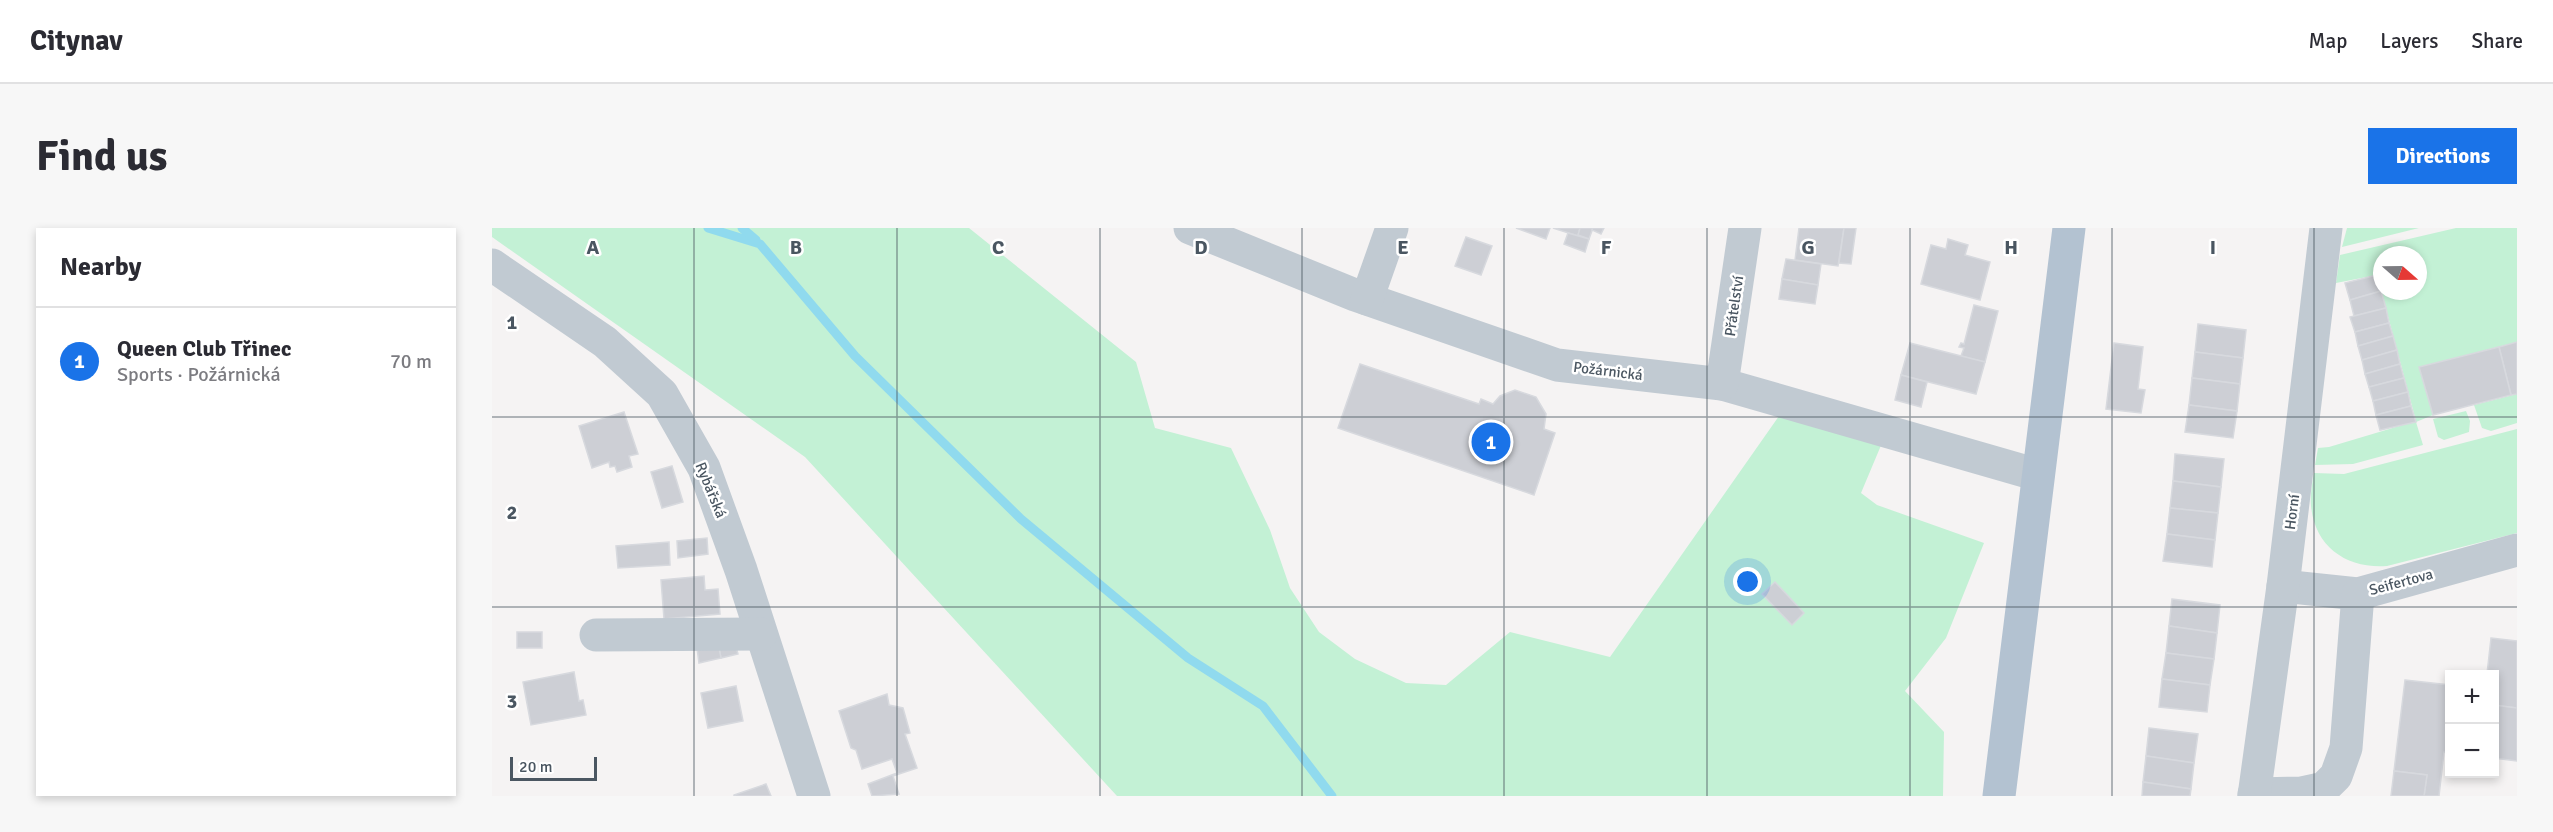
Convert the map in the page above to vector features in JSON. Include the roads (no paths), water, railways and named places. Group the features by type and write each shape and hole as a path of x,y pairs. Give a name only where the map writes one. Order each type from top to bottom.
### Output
{"main road":[{"path":"1999,796 2069,228"}],"street":[{"name":"Požárnická","path":"1190,228 1367,299 1557,365 1722,384 2038,475"},
{"path":"1367,299 1392,228"},
{"name":"Přátelství","path":"1722,384 1745,228"},
{"name":"Horní","path":"2254,795 2283,586 2326,228"},
{"name":"Rybářská","path":"492,265 605,342 662,394 704,468 814,796"},
{"name":"Seifertova","path":"2283,586 2358,594 2517,550"},
{"path":"2254,795 2301,793 2324,788 2336,776 2346,748 2358,594"},
{"path":"596,635 761,634"}],"waterway":[{"path":"708,228 760,244 855,356 1021,519 1188,658 1263,706 1332,796"},
{"path":"742,228 756,240"}],"place":[{"name":"Queen Club Třinec","path":"1491,442"}]}
